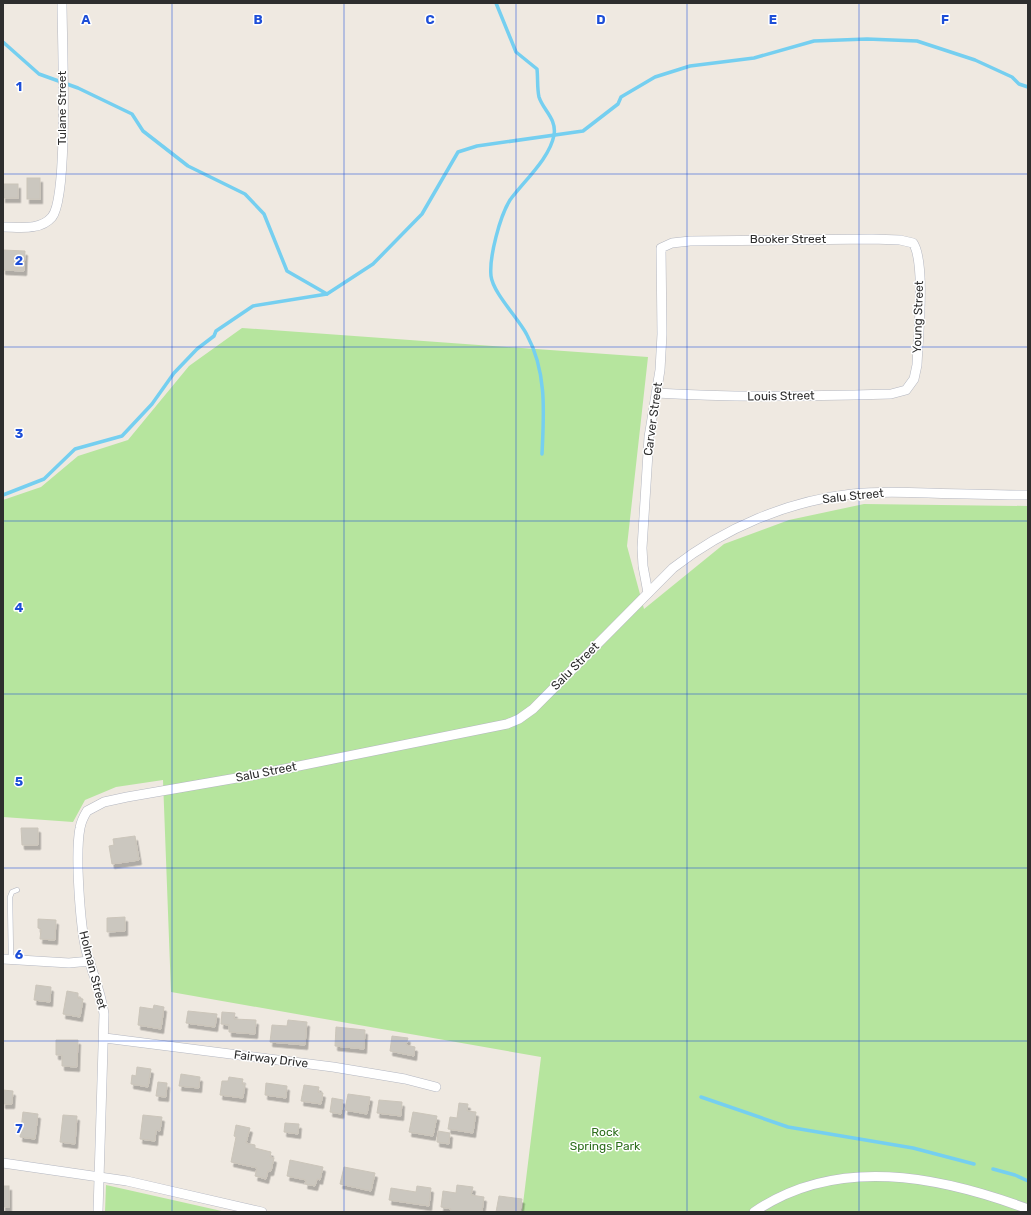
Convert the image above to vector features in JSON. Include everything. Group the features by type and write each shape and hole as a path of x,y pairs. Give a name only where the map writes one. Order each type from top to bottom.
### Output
{"street":[{"name":"Tulane Street","path":"3,226 39,225 46,222 54,213 59,198 61,174 62,3"},
{"name":"Booker Street","path":"663,246 690,241 734,239 872,239 900,240 912,243"},
{"name":"Young Street","path":"906,390 914,379 919,324 918,255 917,250 912,243"},
{"name":"Carver Street","path":"648,592 643,566 642,548 649,437 656,393 662,334 662,292 659,252 663,246"},
{"name":"Louis Street","path":"656,393 706,397 775,397 891,394 906,390"},
{"name":"Salu Street","path":"94,805 127,797 254,775 507,724 519,719 533,709 648,592 690,554 747,523 799,505 852,494 880,492 1028,495"},
{"name":"Holman Street","path":"94,805 87,811 83,818 79,843 82,926 90,961 101,996 104,1014 105,1038 98,1176 98,1212"},
{"path":"7,959 68,963 90,961"},
{"name":"Fairway Drive","path":"105,1038 333,1067 406,1079 436,1087"},
{"path":"3,1163 126,1181 262,1212"},
{"path":"754,1212 789,1192 813,1184 840,1178 879,1176 919,1180 948,1185 1000,1199 1028,1209"}],"lane":[{"path":"7,959 10,897 12,892 17,890"}],"green space":[{"name":"Rock Springs Park","path":"242,328 648,357 627,546 644,609 724,544 789,520 864,504 1028,506 1028,1212 522,1212 541,1057 171,992 163,780 116,787 85,800 73,822 3,817 3,500 41,487 78,456 128,440 189,366"},
{"path":"106,1185 226,1212 105,1212"}],"building":[{"path":"27,178 40,178 40,199 27,199"},
{"path":"3,184 18,184 18,198 3,198"},
{"path":"3,250 25,251 24,271 3,270"},
{"path":"21,828 38,828 38,845 22,845"},
{"path":"135,836 139,860 112,864 109,846 114,845 113,839"},
{"path":"125,917 125,931 107,932 107,918"},
{"path":"38,919 56,920 55,940 40,939 41,929 38,928"},
{"path":"36,985 51,987 50,1002 34,1000"},
{"path":"67,991 78,993 78,998 83,999 80,1017 63,1014"},
{"path":"154,1005 164,1007 161,1029 138,1025 140,1007 153,1009"},
{"path":"188,1011 217,1014 215,1027 186,1023"},
{"path":"222,1012 235,1013 234,1019 256,1020 255,1034 229,1032 229,1025 221,1024"},
{"path":"288,1020 307,1022 305,1045 270,1042 272,1025 287,1026"},
{"path":"336,1027 365,1030 364,1049 335,1046"},
{"path":"392,1036 408,1038 406,1045 415,1047 414,1056 390,1051"},
{"path":"56,1040 78,1040 77,1067 62,1066 62,1055 56,1055"},
{"path":"137,1067 151,1069 148,1087 131,1084 132,1075 136,1076"},
{"path":"181,1074 200,1077 199,1088 179,1086"},
{"path":"229,1077 243,1079 242,1084 245,1084 243,1098 220,1095 222,1081 228,1081"},
{"path":"158,1082 167,1083 166,1097 156,1096"},
{"path":"266,1083 287,1086 286,1098 265,1095"},
{"path":"304,1085 319,1087 318,1092 323,1093 321,1104 301,1101"},
{"path":"3,1090 13,1091 12,1104 3,1104"},
{"path":"348,1094 370,1097 367,1114 345,1110"},
{"path":"332,1098 343,1100 341,1114 330,1112"},
{"path":"379,1100 402,1102 401,1116 377,1113"},
{"path":"459,1103 468,1104 467,1111 476,1112 473,1133 448,1129 450,1117 457,1118"},
{"path":"23,1112 38,1114 35,1139 20,1137"},
{"path":"413,1112 437,1116 433,1136 409,1132"},
{"path":"63,1115 77,1116 75,1144 60,1142"},
{"path":"143,1115 162,1117 160,1131 156,1130 155,1141 140,1139"},
{"path":"285,1123 299,1124 298,1134 284,1132"},
{"path":"236,1125 250,1128 246,1143 255,1145 255,1148 271,1152 270,1157 274,1158 271,1171 268,1171 266,1179 255,1176 257,1168 231,1162 236,1137 234,1136"},
{"path":"438,1131 450,1133 449,1144 437,1142"},
{"path":"290,1160 323,1167 320,1180 317,1179 315,1186 305,1184 306,1180 287,1176"},
{"path":"344,1167 375,1173 371,1191 340,1184"},
{"path":"457,1185 473,1187 471,1195 484,1197 482,1212 450,1212 451,1209 441,1207 443,1191 456,1193"},
{"path":"3,1186 9,1186 9,1207 3,1207"},
{"path":"417,1186 431,1188 429,1206 389,1200 391,1188 416,1192"},
{"path":"499,1196 522,1199 520,1212 496,1212"}],"waterway":[{"path":"496,3 516,52 537,69 539,97 552,119 554,129 552,144 542,161 506,207 493,248 491,268 491,276 496,290 527,335 538,363 543,393 542,454"},
{"path":"3,495 44,479 75,449 122,436 152,404 174,373 197,349 214,336 216,331 253,306 327,294 373,264 422,214 458,152 477,146 583,131 618,104 621,97 655,77 690,66 754,58 814,41 867,39 917,41 975,60 1012,77 1019,84 1028,87"},
{"path":"3,42 39,74 78,88 132,114 143,131 188,166 245,194 264,214 287,271 327,294"},
{"path":"701,1097 788,1127 913,1148 974,1164"},
{"path":"993,1169 1015,1175 1028,1181"}]}
